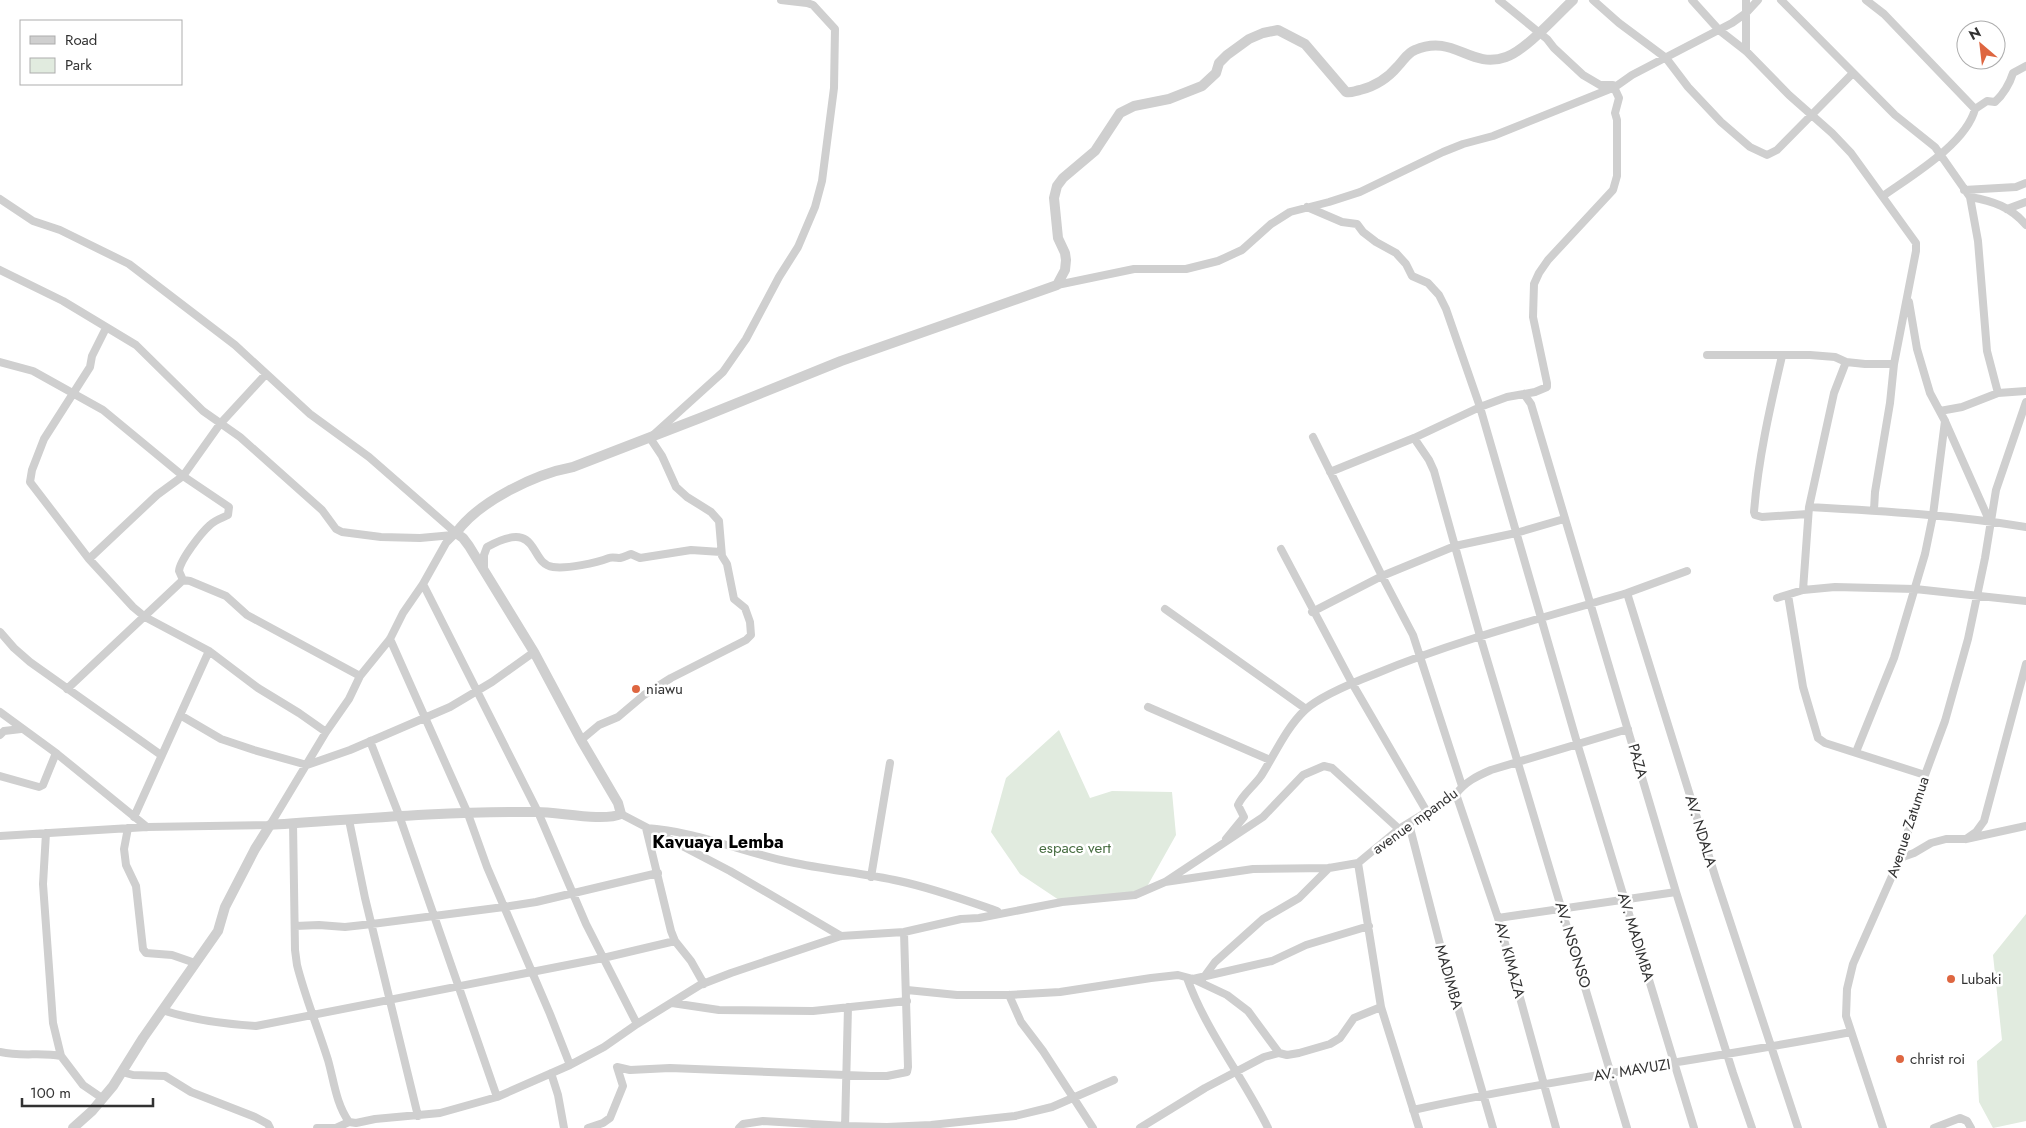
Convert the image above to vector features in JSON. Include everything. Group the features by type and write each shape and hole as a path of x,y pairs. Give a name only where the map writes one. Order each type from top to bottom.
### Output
{"street":[{"path":"650,438 723,372 735,356 798,247 815,206 822,181 832,111 835,29 813,5 781,0"},
{"path":"1330,472 1414,438 1480,407 1507,397 1543,390 1547,387 1548,383 1533,317 1534,284 1539,273 1606,200 1616,184 1617,120 1615,113 1619,100 1613,85 1600,85 1591,80 1574,67 1547,39 1500,0"},
{"path":"1057,285 1065,270 1066,260 1058,238 1054,198 1057,186 1063,178 1095,151 1120,113 1134,106 1169,99 1202,86 1216,73 1219,63 1227,55 1250,40 1272,30 1288,33 1306,44 1346,92 1352,93 1382,81 1407,55 1415,50 1431,45 1447,45 1475,59 1491,61 1508,57 1522,49 1573,0"},
{"path":"1593,0 1619,23 1666,58 1688,87 1722,122 1750,147 1761,154 1767,155 1777,150 1853,73"},
{"path":"1692,0 1719,30 1746,52 1851,153 1916,243 1894,364 1874,510"},
{"path":"1746,0 1746,52"},
{"path":"73,1128 92,1111 113,1086 162,1010 218,931 225,907 255,849 326,732 349,699 360,676 390,639 403,613 423,584 446,543 476,510 515,488 554,472 573,467 650,438 841,361 1057,285 1134,269 1186,269 1218,261 1242,250 1279,218 1307,207 1360,192 1443,152 1492,136 1614,87 1632,75 1719,30 1746,13 1758,0"},
{"path":"1781,0 1895,115 1908,127 1930,141 1970,197 1978,241 1987,351 1998,394"},
{"path":"1866,0 1884,14 1975,109"},
{"path":"1883,196 1941,156 1965,128 1975,109 1986,101 1995,102 2000,98 2004,94 2006,85 2011,81 2013,73 2026,66"},
{"path":"1964,190 2016,187 2026,183"},
{"path":"1970,197 1993,201 2018,215 2026,225"},
{"path":"0,199 33,221 60,230 129,264 235,345 310,414 375,462 455,534 464,538 534,652 581,740 618,803 621,814"},
{"path":"2007,209 2026,202"},
{"name":"AV. MADIMBA","path":"1307,207 1342,222 1357,224 1363,232 1376,242 1396,253 1406,264 1412,276 1428,283 1439,295 1459,344 1480,407 1578,746 1694,1128"},
{"path":"0,270 63,301 106,328 121,334 136,345 203,411 240,436 322,510 336,529 342,532 372,537 420,538 455,534"},
{"path":"1908,295 1923,371 1930,393 1945,421 1990,521"},
{"path":"106,328 92,356 90,367 72,392 44,439 32,470 30,482 89,559 133,607 145,617 209,651 258,688 326,732"},
{"path":"1707,355 1810,355 1835,357 1846,362 1878,365 1894,364"},
{"path":"1782,356 1774,385 1756,485 1755,515 1762,517 1809,510 1874,510 1990,521 2026,527"},
{"path":"0,362 34,371 103,410 183,476 230,510 228,515 211,523 184,559 179,571 183,580"},
{"path":"1803,590 1809,510 1834,393 1846,362"},
{"path":"89,559 156,495 183,476 220,424 266,374"},
{"path":"1940,411 1962,407 1976,400 1998,394 2026,391"},
{"name":"PAZA","path":"1524,394 1531,404 1676,892 1752,1128"},
{"name":"Avenue Zatumua","path":"1883,1128 1846,1016 1853,964 1900,858 1925,775 1945,721 1958,677 1977,596 1996,490 2026,402"},
{"path":"1856,752 1894,658 1925,554 1933,515 1945,421"},
{"path":"1313,437 1413,635 1462,786"},
{"path":"581,740 599,725 618,717 644,695 671,678 749,638 751,635 750,622 743,605 734,598 726,564 721,552 719,521 711,512 686,497 676,488 662,456 650,438"},
{"name":"AV. NSONSO","path":"1414,438 1434,471 1517,762 1627,1128"},
{"path":"1312,612 1382,576 1455,546 1516,533 1564,519"},
{"path":"484,569 484,555 487,548 499,541 510,538 527,540 543,561 553,567 597,563 611,557 619,558 631,554 640,558 691,550 721,552"},
{"path":"1281,549 1312,612 1427,812"},
{"path":"1222,845 1244,817 1238,806 1239,801 1258,781 1285,735 1306,709 1352,683 1421,656 1480,636 1591,605 1687,572"},
{"path":"67,689 183,580 190,580 226,596 256,620 360,676"},
{"path":"423,584 538,812 603,958 637,1024"},
{"path":"1777,598 1803,590 1834,587 1915,589 2026,601"},
{"name":"AV. NDALA","path":"1627,593 1716,879 1798,1128"},
{"path":"1788,595 1802,687 1818,738 1825,744 1856,752 1925,775"},
{"path":"1166,609 1306,709"},
{"path":"0,632 30,662 161,755"},
{"path":"390,639 468,814 570,1065"},
{"path":"134,817 209,651"},
{"path":"180,715 221,739 307,765 426,718 478,691 534,652"},
{"path":"1966,839 1976,832 1984,821 2026,664"},
{"path":"1148,707 1270,760"},
{"path":"0,712 56,753 147,827"},
{"path":"0,735 4,731 21,729"},
{"name":"avenue mpandu","path":"1165,882 1253,869 1330,868 1358,863 1399,829 1456,794 1462,786 1474,778 1491,770 1628,730"},
{"path":"370,741 399,815 497,1097"},
{"path":"0,776 39,787 44,785 56,753"},
{"path":"871,877 890,763"},
{"path":"317,1128 336,1128 349,1122 356,1123 375,1118 440,1113 497,1097 570,1065 604,1047 637,1024 704,984 841,936 904,932 961,919 979,918 1062,902 1135,895 1165,882 1263,818 1303,775 1324,766 1332,768 1399,829"},
{"name":"AV. KIMAZA","path":"1456,794 1498,918 1556,1128"},
{"path":"0,836 147,827 270,825 399,815 538,812 608,817 621,814 730,871 841,936"},
{"path":"349,820 365,898 418,1116"},
{"path":"293,823 295,950 329,1062 337,1096 349,1122"},
{"name":"MADIMBA","path":"1409,824 1441,947 1493,1128"},
{"path":"1900,858 1914,853 1931,842 1946,839 1966,839 2026,826"},
{"path":"128,828 124,848 126,865 136,886 143,949 146,953 172,955 195,963"},
{"path":"646,828 668,829 711,839 789,862 928,888 997,910"},
{"path":"646,828 669,924 675,941 691,961 704,984"},
{"path":"46,833 43,884 53,1022 61,1056 83,1085 102,1098"},
{"path":"1358,863 1381,1007 1419,1128"},
{"path":"1204,977 1215,962 1263,919 1294,902 1330,868"},
{"path":"295,926 345,927 536,902 658,873"},
{"path":"1498,918 1676,892"},
{"path":"907,990 957,995 1009,995 1060,992 1151,978 1204,977 1272,961 1306,945 1368,926"},
{"path":"588,1128 610,1118 622,1086 616,1067 630,1070 670,1068 887,1076 908,1071 904,932"},
{"path":"162,1010 180,1016 218,1023 256,1026 603,958 675,941"},
{"path":"1190,978 1227,995 1248,1010 1279,1053"},
{"path":"1190,978 1196,1002 1235,1071 1252,1096 1268,1128"},
{"path":"1009,995 1021,1022 1043,1051 1093,1128"},
{"path":"672,1003 719,1010 813,1011 906,1001"},
{"path":"845,1127 848,1007"},
{"path":"1140,1128 1235,1071 1241,1070 1264,1058 1279,1053 1287,1055 1299,1053 1330,1044 1340,1038 1354,1018 1381,1007"},
{"name":"AV. MAVUZI","path":"1413,1110 1544,1084 1772,1047 1851,1032"},
{"path":"0,1052 13,1055 48,1054 61,1056"},
{"path":"122,1072 133,1075 165,1076 191,1092 255,1117 268,1124 270,1128"},
{"path":"551,1073 558,1095 564,1128"},
{"path":"739,1128 743,1124 763,1121 845,1127 888,1127 931,1125 1014,1116 1052,1107 1114,1080"},
{"path":"1934,1128 1960,1118 1968,1121 1971,1128"}],"green space":[{"name":"espace vert","path":"1059,730 1090,798 1112,791 1172,792 1176,835 1144,892 1062,902 1020,874 991,832 1006,778"},
{"path":"2026,914 2026,1121 1993,1128 1979,1102 1977,1061 2002,1040 1993,955"}],"place":[{"name":"niawu","path":"636,689"},
{"name":"Lubaki","path":"1951,979"},
{"name":"christ roi","path":"1900,1059"}],"district":[{"name":"Kavuaya Lemba","path":"718,842"}]}
